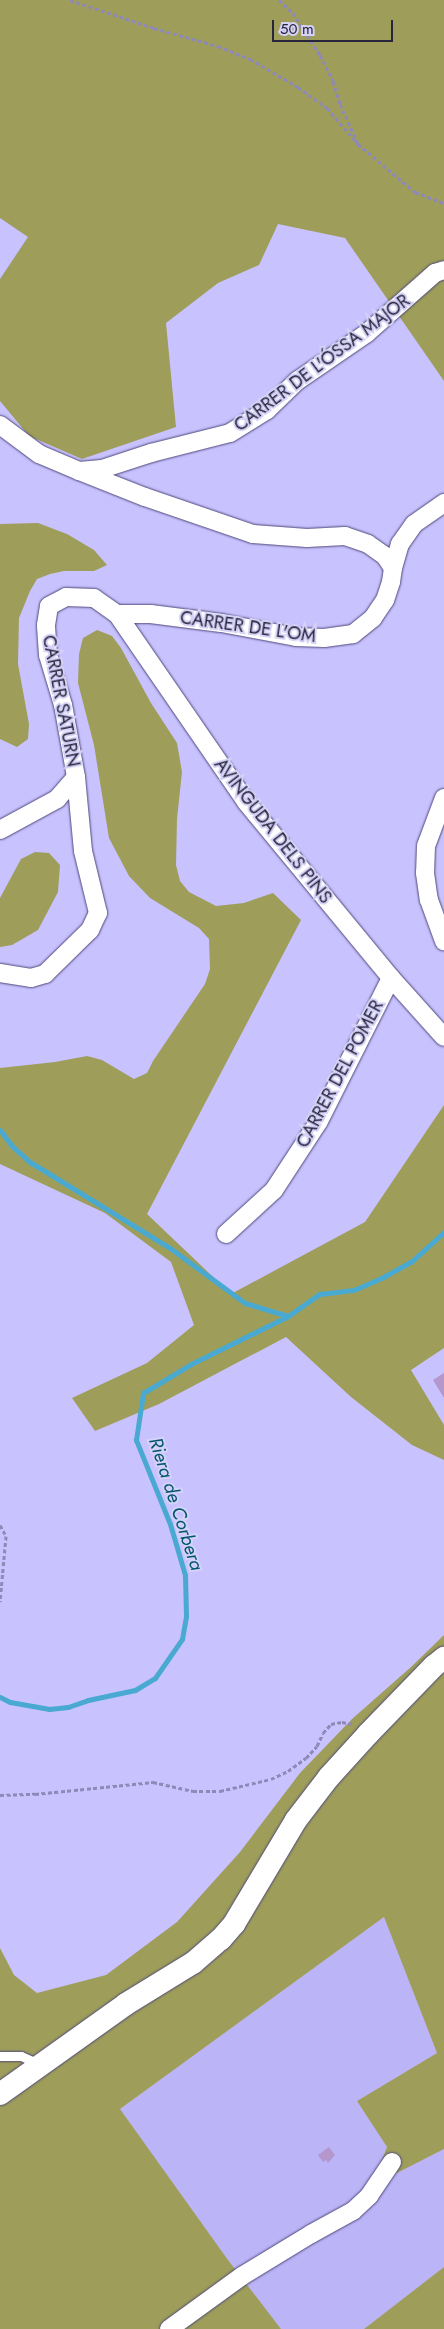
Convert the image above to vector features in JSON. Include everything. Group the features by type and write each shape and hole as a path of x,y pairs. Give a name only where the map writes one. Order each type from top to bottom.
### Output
{"street":[{"name":"CARRER DE L'ÓSSA MAJOR","path":"0,425 4,430 40,454 79,471 102,469 151,453 230,433 267,410 297,381 367,333 435,273 444,270"},
{"path":"79,471 145,497 253,534 307,538 346,536 368,544 385,556 393,568"},
{"name":"CARRER DE L'OM","path":"117,614 177,618 296,637 324,638 354,634 373,618 385,600 400,544 414,524 444,504"},
{"name":"CARRER SATURN","path":"0,830 57,799 76,777 63,704 48,655 46,625 49,606 66,597 94,598 117,614"},
{"name":"AVINGUDA DELS PINS","path":"117,614 246,802 391,978 444,1038"},
{"path":"0,974 30,978 45,974 90,930 98,913 83,851 76,777"},
{"path":"444,798 426,846 425,874 429,900 444,941"},
{"name":"CARRER DEL POMER","path":"226,1234 274,1190 314,1128 391,978"},
{"path":"0,2094 126,2004 193,1963 222,1939 234,1924 296,1820 330,1777 368,1734 444,1658"},
{"path":"169,2329 242,2276 353,2211 370,2196 392,2162"}],"lane":[{"path":"0,2056 21,2056 32,2061 37,2069"}],"path":[{"path":"70,0 154,28 218,46 250,59 298,86 327,108 358,144 415,192 444,203"},
{"path":"279,0 293,13 320,56 333,81 340,104 358,144"},
{"path":"0,1525 6,1536 0,1602"},
{"path":"0,1795 35,1794 153,1782 193,1791 220,1791 271,1779 288,1770 306,1758 317,1746 323,1733 331,1724 342,1722 353,1724 368,1734"}],"shaded area":[{"path":"0,0 444,0 444,381 345,238 278,224 259,265 218,283 166,323 176,427 82,459 29,436 0,401 0,279 28,237 0,218"},
{"path":"38,523 67,534 94,550 107,565 94,571 64,571 50,574 37,579 30,591 19,618 18,664 29,724 28,739 17,747 0,739 0,524"},
{"path":"97,630 112,636 121,648 151,703 177,743 182,772 177,819 176,865 180,881 189,892 216,906 244,903 273,893 301,920 147,1214 231,1294 365,1222 444,1105 444,1348 411,1370 444,1425 444,1460 412,1445 351,1397 286,1337 159,1404 95,1431 72,1398 147,1363 194,1325 171,1262 105,1213 0,1164 0,1068 55,1062 87,1056 102,1060 134,1079 147,1073 153,1061 205,984 210,969 209,939 199,928 150,898 129,876 109,838 94,745 78,683 79,654 83,638"},
{"path":"35,852 49,853 60,865 58,892 38,930 12,945 0,947 0,898 21,859"},
{"path":"444,1635 444,2149 397,2173 379,2167 387,2147 357,2101 437,2053 384,1917 120,2109 228,2260 281,2329 0,2329 0,1948 14,1975 37,1993 106,1975 177,1922 240,1852 300,1773 352,1719"},
{"path":"384,1917 437,2053 357,2101 387,2147 379,2167 397,2173 444,2149 444,2267 364,2329 281,2329 228,2260 120,2109"},
{"path":"444,2267 444,2329 364,2329"}],"building":[{"path":"444,1373 444,1398 433,1380"},
{"path":"329,2147 335,2155 328,2163 326,2160 323,2162 318,2155"}],"waterway":[{"path":"0,1130 12,1146 30,1162 170,1248 245,1303 288,1316"},
{"name":"Riera de Corbera","path":"0,1697 10,1702 49,1709 68,1707 88,1700 135,1690 155,1678 182,1639 186,1616 185,1575 170,1524 136,1440 143,1393 191,1364 288,1316 320,1294 354,1290 385,1276 412,1261 444,1232"}]}
